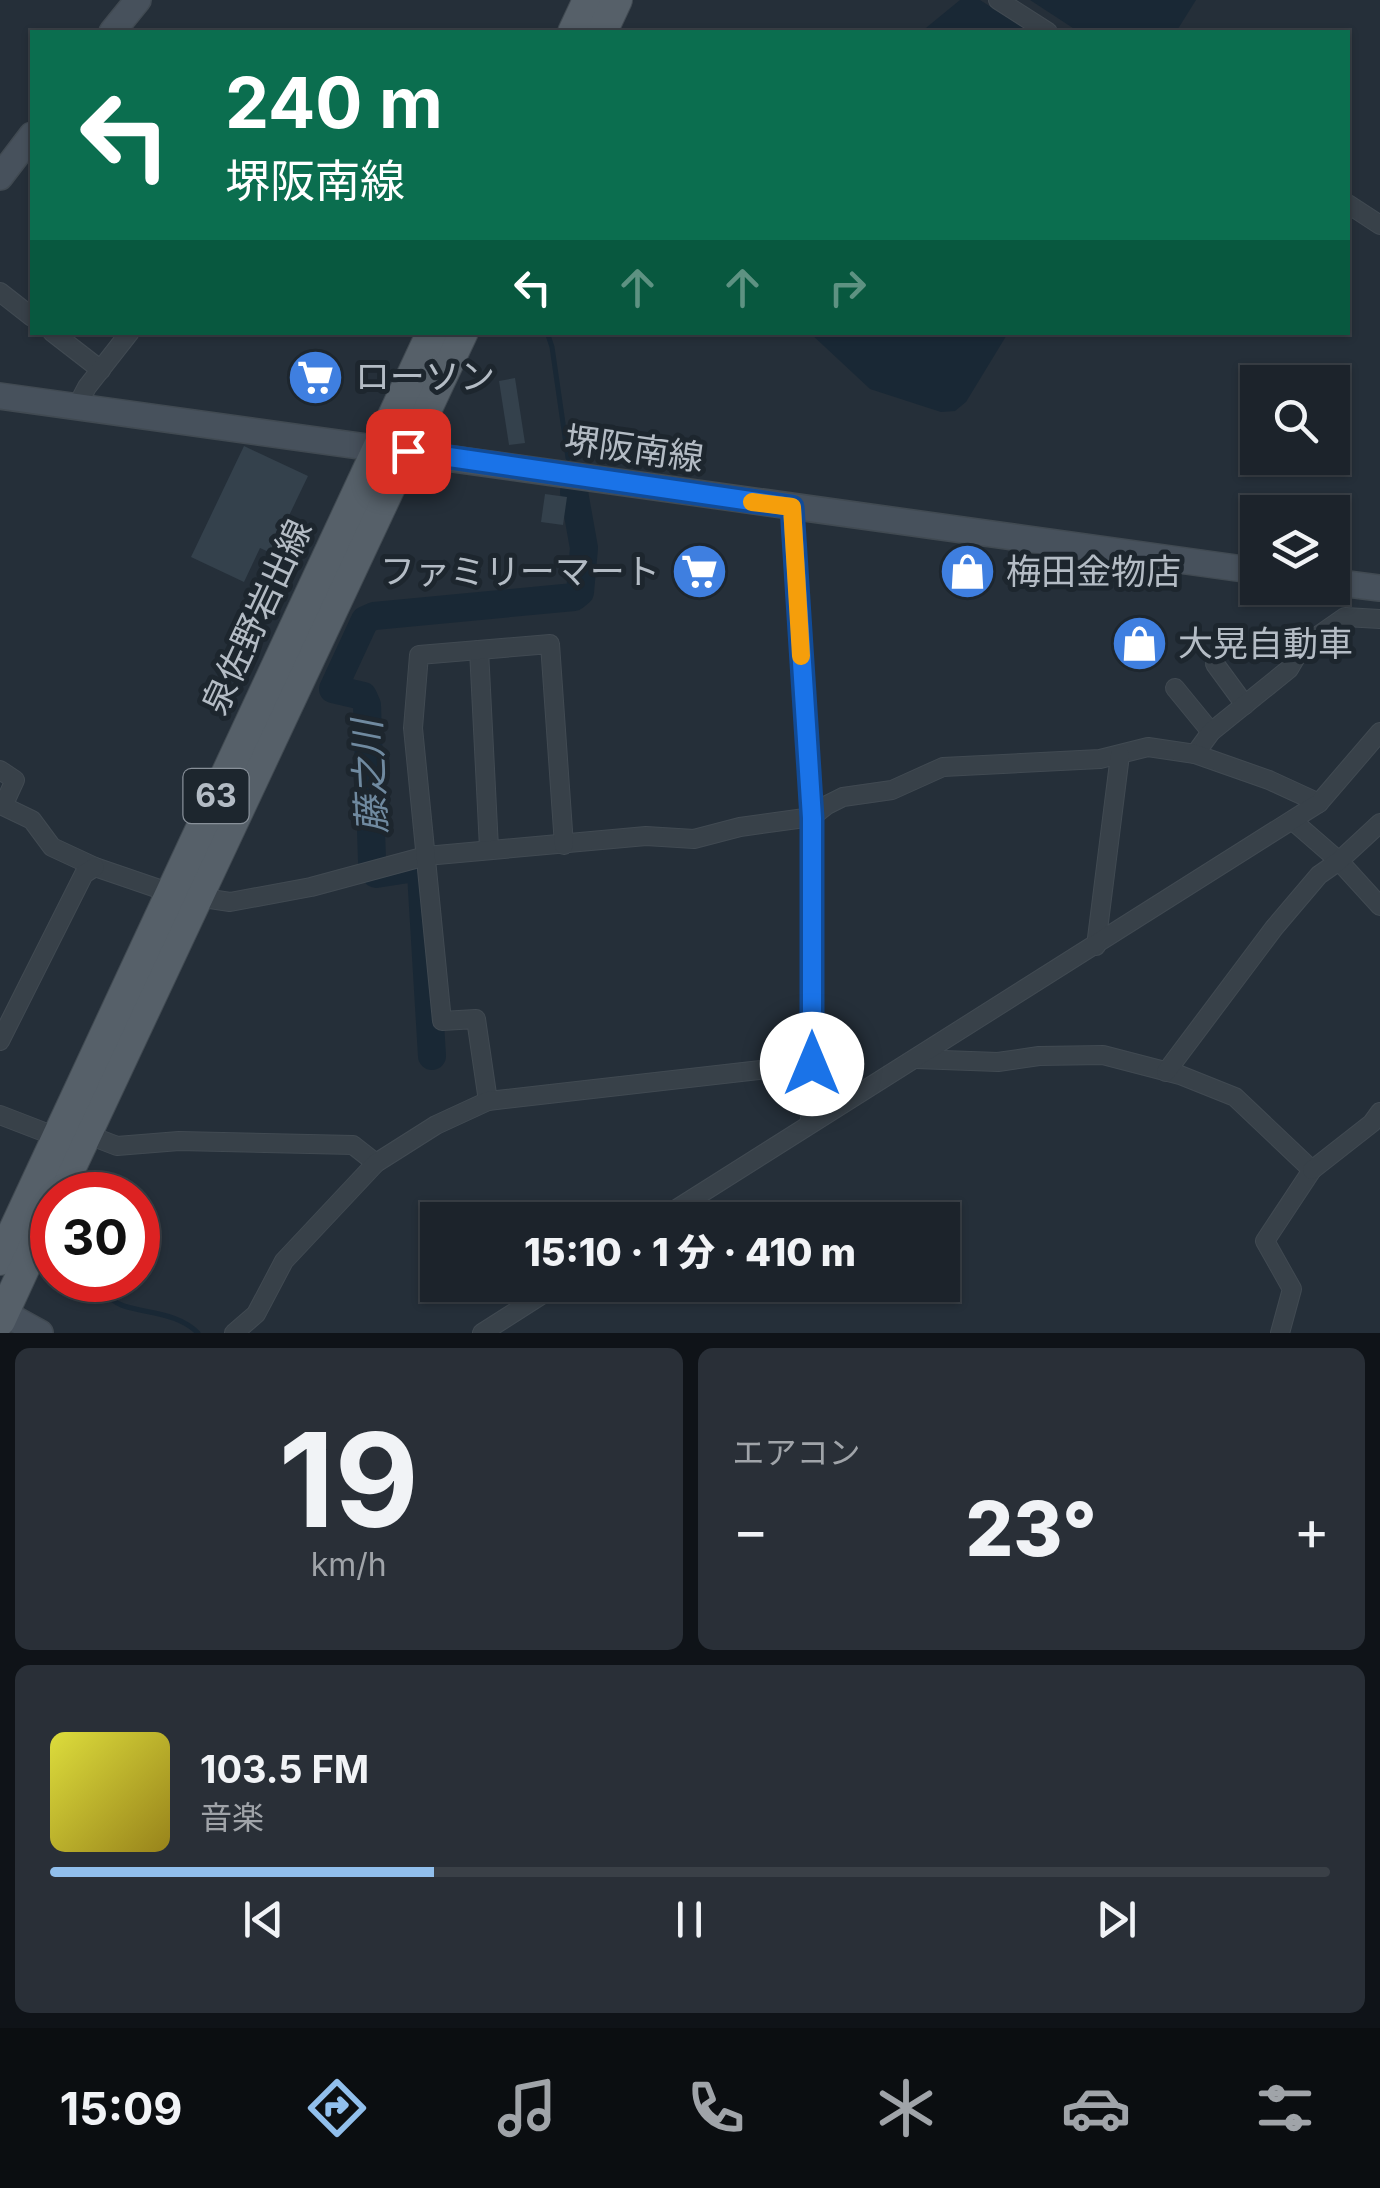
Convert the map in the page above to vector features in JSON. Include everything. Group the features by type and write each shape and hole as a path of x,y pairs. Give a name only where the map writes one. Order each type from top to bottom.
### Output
{"main road":[{"path":"114,30 138,0"},
{"path":"573,30 588,0"},
{"path":"603,30 618,0"},
{"path":"0,177 30,139"},
{"name":"泉佐野岩出線","path":"0,1260 72,1136 184,895 377,449 431,335"},
{"name":"泉佐野岩出線","path":"184,895 408,451 462,335"},
{"name":"堺阪南線","path":"0,396 1240,569"},
{"path":"1350,584 1380,588"},
{"name":"泉佐野岩出線","path":"63,1172 72,1136"},
{"path":"30,1254 1,1315 40,1333"}],"street":[{"path":"1007,2 1045,30"},
{"path":"1350,205 1379,223"},
{"path":"0,292 30,315"},
{"path":"56,335 101,370"},
{"path":"77,406 128,335"},
{"path":"792,507 812,818 810,1124"},
{"path":"1195,754 1212,732 1289,669 1302,648 1345,616 1380,619"},
{"path":"488,1101 476,1019 442,1020 413,728 419,655 550,644 564,845"},
{"path":"479,650 489,848"},
{"path":"1215,664 1245,705"},
{"path":"1175,688 1212,732"},
{"path":"687,1202 1320,803 1380,732"},
{"path":"0,770 15,780 3,806 32,820 52,847 95,867 184,895 230,902 311,887 426,856 646,836 694,839 740,827 812,818 827,804 892,790 943,767 1100,760 1148,746 1195,754 1320,803"},
{"path":"1096,946 1120,755"},
{"path":"1293,820 1380,906"},
{"path":"1166,1072 1274,928 1319,875 1339,862 1380,823"},
{"path":"0,1041 84,874 95,867"},
{"path":"916,1059 998,1062 1103,1054 1235,1097 1312,1170"},
{"path":"234,1333 256,1314 284,1261 376,1163 436,1125 488,1101 812,1064"},
{"path":"1280,1333 1292,1289 1265,1241 1312,1170 1372,1123 1380,1112"},
{"path":"0,1115 118,1146 179,1141 353,1146 376,1163"},
{"path":"482,1333 530,1302"}],"water":[{"path":"960,0 980,0 1027,30 923,30"},
{"path":"1030,0 1196,0 1177,30 1076,30"},
{"path":"812,335 1007,335 966,402 955,411 941,412 870,389"}],"building":[{"path":"303,365 339,370 335,394 300,389"},
{"path":"515,378 525,443 509,445 499,381"},
{"path":"244,446 308,476 271,553 260,548 244,582 191,557"},
{"path":"545,494 567,497 563,525 541,522"}],"waterway":[{"name":"藤之川","path":"548,335 568,458"},
{"name":"藤之川","path":"432,1056 421,873 415,868 376,874 372,861 367,705 363,696 333,689 365,620 374,616 574,597 580,592 584,548 574,492"},
{"path":"117,1302 173,1318 198,1333"}],"slow traffic":[{"path":"752,502 792,507 801,656"}],"place":[{"name":"ローソン","path":"316,377"},
{"name":"ファミリーマート","path":"699,572"},
{"name":"梅田金物店","path":"967,572"},
{"name":"大晃自動車","path":"1139,644"}],"route":[{"path":"408,451 792,507 812,818 812,1064"}]}
